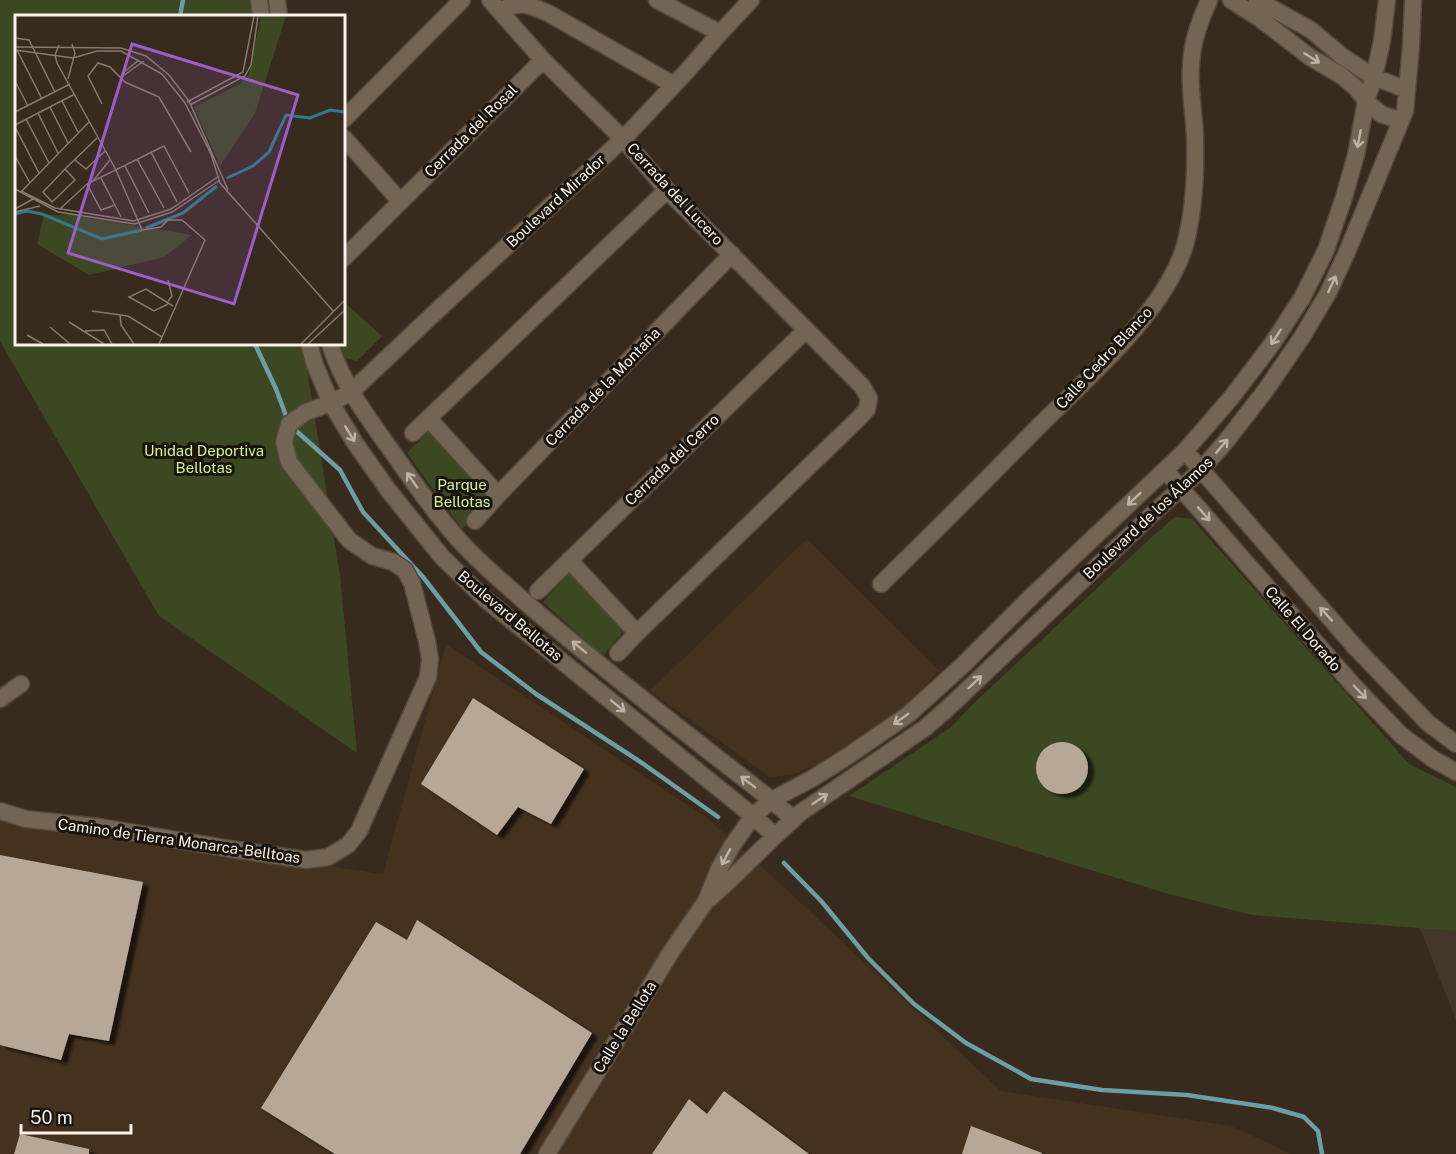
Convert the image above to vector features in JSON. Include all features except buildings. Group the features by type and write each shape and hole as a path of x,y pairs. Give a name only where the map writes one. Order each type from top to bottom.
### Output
{"street":[{"path":"259,0 261,15"},
{"path":"278,0 279,15"},
{"path":"345,118 462,0"},
{"path":"657,0 720,33"},
{"name":"Boulevard Mirador","path":"331,403 351,392 623,139 751,0"},
{"name":"Calle Cedro Blanco","path":"881,584 1108,358 1158,300 1173,275 1185,246 1194,178 1195,138 1191,64 1197,28 1209,0"},
{"path":"1231,0 1310,57 1342,76 1381,114 1401,121"},
{"path":"1257,0 1311,30 1344,57 1374,77 1407,90"},
{"name":"Boulevard de los Álamos","path":"753,816 772,800 845,758 909,714 1166,470 1231,398 1272,344 1302,298 1326,250 1356,155 1366,101 1382,41 1387,0"},
{"name":"Boulevard de los Álamos","path":"775,836 794,819 941,715 1149,517 1202,470 1265,391 1302,337 1328,293 1405,111 1413,0"},
{"path":"495,5 531,5 674,85"},
{"name":"Cerrada del Lucero","path":"495,5 543,60 623,139 667,190 862,386 869,398 867,409 860,417 637,633"},
{"path":"1288,41 1299,24"},
{"name":"Cerrada del Rosal","path":"345,257 543,60"},
{"path":"345,139 400,201"},
{"path":"413,433 667,190"},
{"name":"Cerrada de la Montaña","path":"475,521 732,254"},
{"name":"Cerrada del Cerro","path":"512,621 569,560 806,330"},
{"name":"Boulevard Bellotas","path":"309,345 331,403 355,442 389,491 442,557 485,599 775,836"},
{"name":"Boulevard Bellotas","path":"330,345 351,392 372,424 419,490 458,539 483,565 533,597 605,668 794,819"},
{"name":"Camino de Tierra Monarca-Belltoas","path":"0,811 26,819 99,827 306,860 328,857 348,845 359,831 428,677 430,659 412,583 405,570 393,562 372,556 350,540 289,462 284,442 289,424 306,412 331,403"},
{"path":"429,418 498,495"},
{"name":"Calle El Dorado","path":"1185,451 1355,646 1428,723 1456,744"},
{"name":"Calle El Dorado","path":"1166,470 1353,685 1401,735 1433,759 1456,772"},
{"path":"442,557 458,539"},
{"path":"569,560 637,633 618,653"},
{"path":"591,685 605,668"},
{"path":"0,699 21,684"},
{"name":"Calle la Bellota","path":"547,1154 671,952 706,901 719,869 753,816"},
{"name":"Calle la Bellota","path":"706,901 775,836"}],"shaded area":[{"path":"807,539 939,670 901,712 824,762 791,775 770,777 650,691"},
{"path":"446,644 707,818 1001,1091 1231,1126 1292,1154 0,1154 0,819 383,874"},
{"path":"1420,928 1456,928 1456,1020"}],"green space":[{"name":"Unidad Deportiva Bellotas","path":"0,0 255,0 257,15 15,15 15,345 303,345 340,575 357,753 159,616 0,341"},
{"path":"345,303 382,336 357,361 345,358 340,345 345,345"},
{"name":"Parque Bellotas","path":"430,430 494,499 462,529 407,453"},
{"path":"1175,517 1192,519 1409,764 1456,787 1456,931 1252,915 1169,894 849,796 951,727 975,702"},
{"path":"569,573 625,629 603,656 543,602"}],"waterway":[{"path":"180,15 183,0"},
{"path":"255,345 288,421"},
{"path":"293,428 340,470 363,512 423,577 481,652 536,694 642,763 718,817"},
{"path":"784,863 822,902 868,958 914,1004 966,1043 1031,1079 1102,1090 1187,1095 1273,1108 1304,1117 1318,1131 1322,1154"}]}
